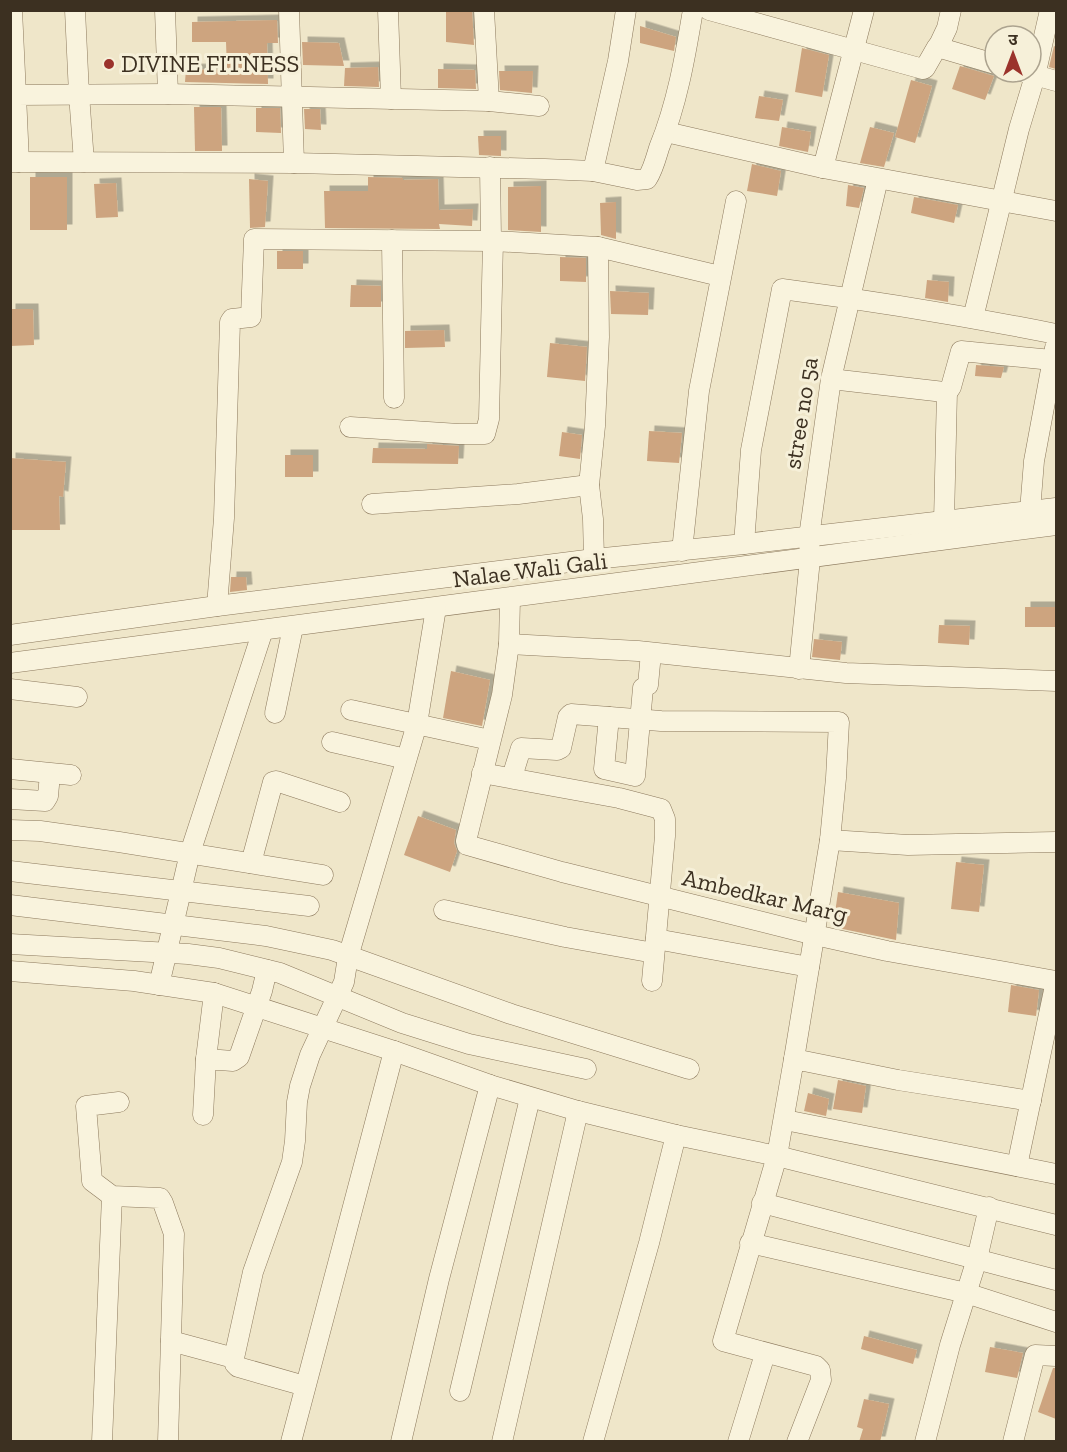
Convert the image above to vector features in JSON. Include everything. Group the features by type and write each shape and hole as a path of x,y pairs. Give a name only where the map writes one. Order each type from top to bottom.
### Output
{"street":[{"path":"12,10 16,95 15,162 294,163 490,167 593,171 637,180 647,179 666,132 684,62 693,10"},
{"path":"75,10 84,162"},
{"path":"165,10 168,94"},
{"path":"289,10 294,163"},
{"path":"388,10 391,99"},
{"path":"484,10 489,101"},
{"path":"593,171 618,61 626,10"},
{"path":"709,10 924,69 938,47 951,10"},
{"path":"823,168 864,10"},
{"path":"1043,31 1050,10"},
{"path":"938,47 983,60"},
{"path":"973,318 1019,129 1027,84"},
{"path":"16,95 168,94 489,101 539,106"},
{"path":"666,132 823,168 1056,211"},
{"path":"350,427 484,434 489,419 493,241 491,239 490,167"},
{"name":"stree no 5a","path":"799,669 810,559 809,537 831,379 878,179"},
{"path":"681,551 694,420 736,201"},
{"path":"217,606 224,518 230,322 232,319 251,317 254,239 493,241 598,247 720,276"},
{"path":"392,240 394,398"},
{"path":"594,559 589,485 596,426 600,337 598,247"},
{"path":"744,544 754,432 782,289 849,297 1056,334"},
{"path":"1030,511 1034,461 1056,339"},
{"path":"831,379 946,391 951,387 961,351 1052,360"},
{"path":"944,521 946,391"},
{"path":"372,504 518,494 589,485"},
{"path":"10,635 217,606 594,559 1056,508"},
{"name":"Nalae Wali Gali","path":"10,663 1056,525"},
{"path":"510,598 509,644 502,695 482,773 619,798 661,809 665,827 652,981"},
{"path":"305,1386 238,1367 234,1358 253,1272 292,1162 300,1086 310,1055 344,982 348,957 417,724 436,608"},
{"path":"275,713 293,627"},
{"path":"159,985 190,853 263,630"},
{"path":"509,644 651,653 846,673 1056,681"},
{"path":"609,717 604,769 634,776 643,688 648,685 651,653"},
{"path":"10,690 77,697"},
{"path":"351,710 490,740"},
{"path":"512,777 522,748 561,748 569,715 640,719 839,722 830,840 785,1120 777,1156 723,1341 816,1366 820,1370 821,1380 797,1442"},
{"path":"332,742 406,759"},
{"path":"10,769 71,775"},
{"name":"Ambedkar Marg","path":"482,773 466,843 469,846 659,897 814,935 887,951 1056,981"},
{"path":"10,799 45,801 48,796 50,774"},
{"path":"251,863 273,782 276,781 340,802"},
{"path":"10,830 40,831 323,874"},
{"path":"830,840 918,845 1056,842"},
{"path":"10,871 309,906"},
{"path":"10,905 266,936 332,950 511,1014 689,1070"},
{"path":"444,910 554,935 809,967"},
{"path":"10,944 219,958 267,970 402,1023 469,1044 586,1070"},
{"path":"206,1059 233,1061 237,1059 267,970"},
{"path":"10,971 159,985 214,993 530,1098 1056,1225"},
{"path":"1017,1166 1056,981"},
{"path":"202,1115 214,993"},
{"path":"291,1442 394,1051"},
{"path":"794,1059 898,1080 1031,1101"},
{"path":"401,1442 439,1279 490,1085"},
{"path":"460,1391 530,1098"},
{"path":"119,1102 88,1106 86,1109 92,1180 112,1196 158,1196 163,1203 174,1234 168,1442"},
{"path":"502,1442 578,1111"},
{"path":"785,1120 1056,1174"},
{"path":"593,1442 649,1243 676,1135"},
{"path":"102,1442 112,1196"},
{"path":"762,1203 1056,1280"},
{"path":"925,1442 950,1346 977,1259 989,1207"},
{"path":"750,1243 966,1293 1056,1322"},
{"path":"171,1341 234,1358"},
{"path":"738,1442 765,1354"},
{"path":"1013,1442 1035,1355 1056,1356"}],"building":[{"path":"446,10 472,10 474,45 446,42"},
{"path":"277,20 278,43 267,43 268,84 185,82 186,69 227,70 226,42 192,42 192,22"},
{"path":"640,26 676,37 674,51 640,43"},
{"path":"302,42 339,43 344,66 303,65"},
{"path":"1054,46 1056,47 1056,69 1049,67"},
{"path":"802,48 829,55 822,97 795,92"},
{"path":"960,66 983,73 983,84 991,84 985,100 952,89"},
{"path":"378,67 379,87 344,86 345,68"},
{"path":"438,69 475,70 476,89 438,88"},
{"path":"499,71 533,71 532,93 500,90"},
{"path":"911,80 932,86 915,143 895,137"},
{"path":"759,96 783,100 779,121 755,118"},
{"path":"194,107 221,107 222,151 195,151"},
{"path":"256,108 280,108 281,133 256,132"},
{"path":"304,109 320,109 321,130 305,129"},
{"path":"782,127 811,132 808,152 779,146"},
{"path":"870,127 894,133 884,167 860,163"},
{"path":"478,136 501,136 501,156 479,155"},
{"path":"752,164 781,171 777,196 747,191"},
{"path":"30,177 67,177 67,230 30,230"},
{"path":"368,177 403,178 403,180 438,179 439,210 473,209 472,226 439,224 440,229 325,228 324,191 368,191"},
{"path":"249,179 268,181 265,227 250,228"},
{"path":"116,183 118,217 96,218 94,184"},
{"path":"848,185 864,188 859,208 846,206"},
{"path":"541,186 541,232 508,230 508,187"},
{"path":"914,197 958,205 954,223 911,213"},
{"path":"616,202 616,239 601,235 600,203"},
{"path":"277,251 303,251 303,269 277,269"},
{"path":"560,257 586,258 586,282 560,281"},
{"path":"927,280 949,282 948,302 925,298"},
{"path":"351,285 381,286 381,307 350,307"},
{"path":"610,291 649,293 648,315 611,314"},
{"path":"10,309 33,309 34,345 10,346"},
{"path":"444,330 445,347 405,348 405,331"},
{"path":"550,343 587,347 585,381 547,377"},
{"path":"976,365 1004,367 1001,378 975,376"},
{"path":"649,431 682,433 679,463 647,461"},
{"path":"562,432 582,435 580,459 559,456"},
{"path":"427,444 459,446 458,464 372,463 373,448 427,449"},
{"path":"285,455 313,455 313,477 285,477"},
{"path":"10,458 66,462 63,497 59,496 60,530 10,530"},
{"path":"231,577 246,577 247,590 230,592"},
{"path":"1025,607 1056,607 1056,627 1025,627"},
{"path":"939,625 970,626 969,645 938,643"},
{"path":"814,639 842,642 840,660 812,657"},
{"path":"451,671 490,680 482,726 443,718"},
{"path":"418,816 456,830 454,843 457,851 450,872 404,855"},
{"path":"956,862 984,865 979,912 951,909"},
{"path":"838,892 899,903 896,940 833,927"},
{"path":"1011,985 1039,990 1036,1016 1008,1012"},
{"path":"838,1080 866,1086 862,1113 833,1109"},
{"path":"808,1093 829,1099 826,1116 804,1111"},
{"path":"864,1336 917,1350 913,1364 861,1349"},
{"path":"990,1347 1023,1353 1017,1378 985,1372"},
{"path":"1053,1368 1056,1368 1056,1419 1038,1412"},
{"path":"864,1399 889,1404 880,1442 859,1442 863,1429 857,1427"}],"place":[{"name":"DIVINE FITNESS","path":"109,64"}]}
